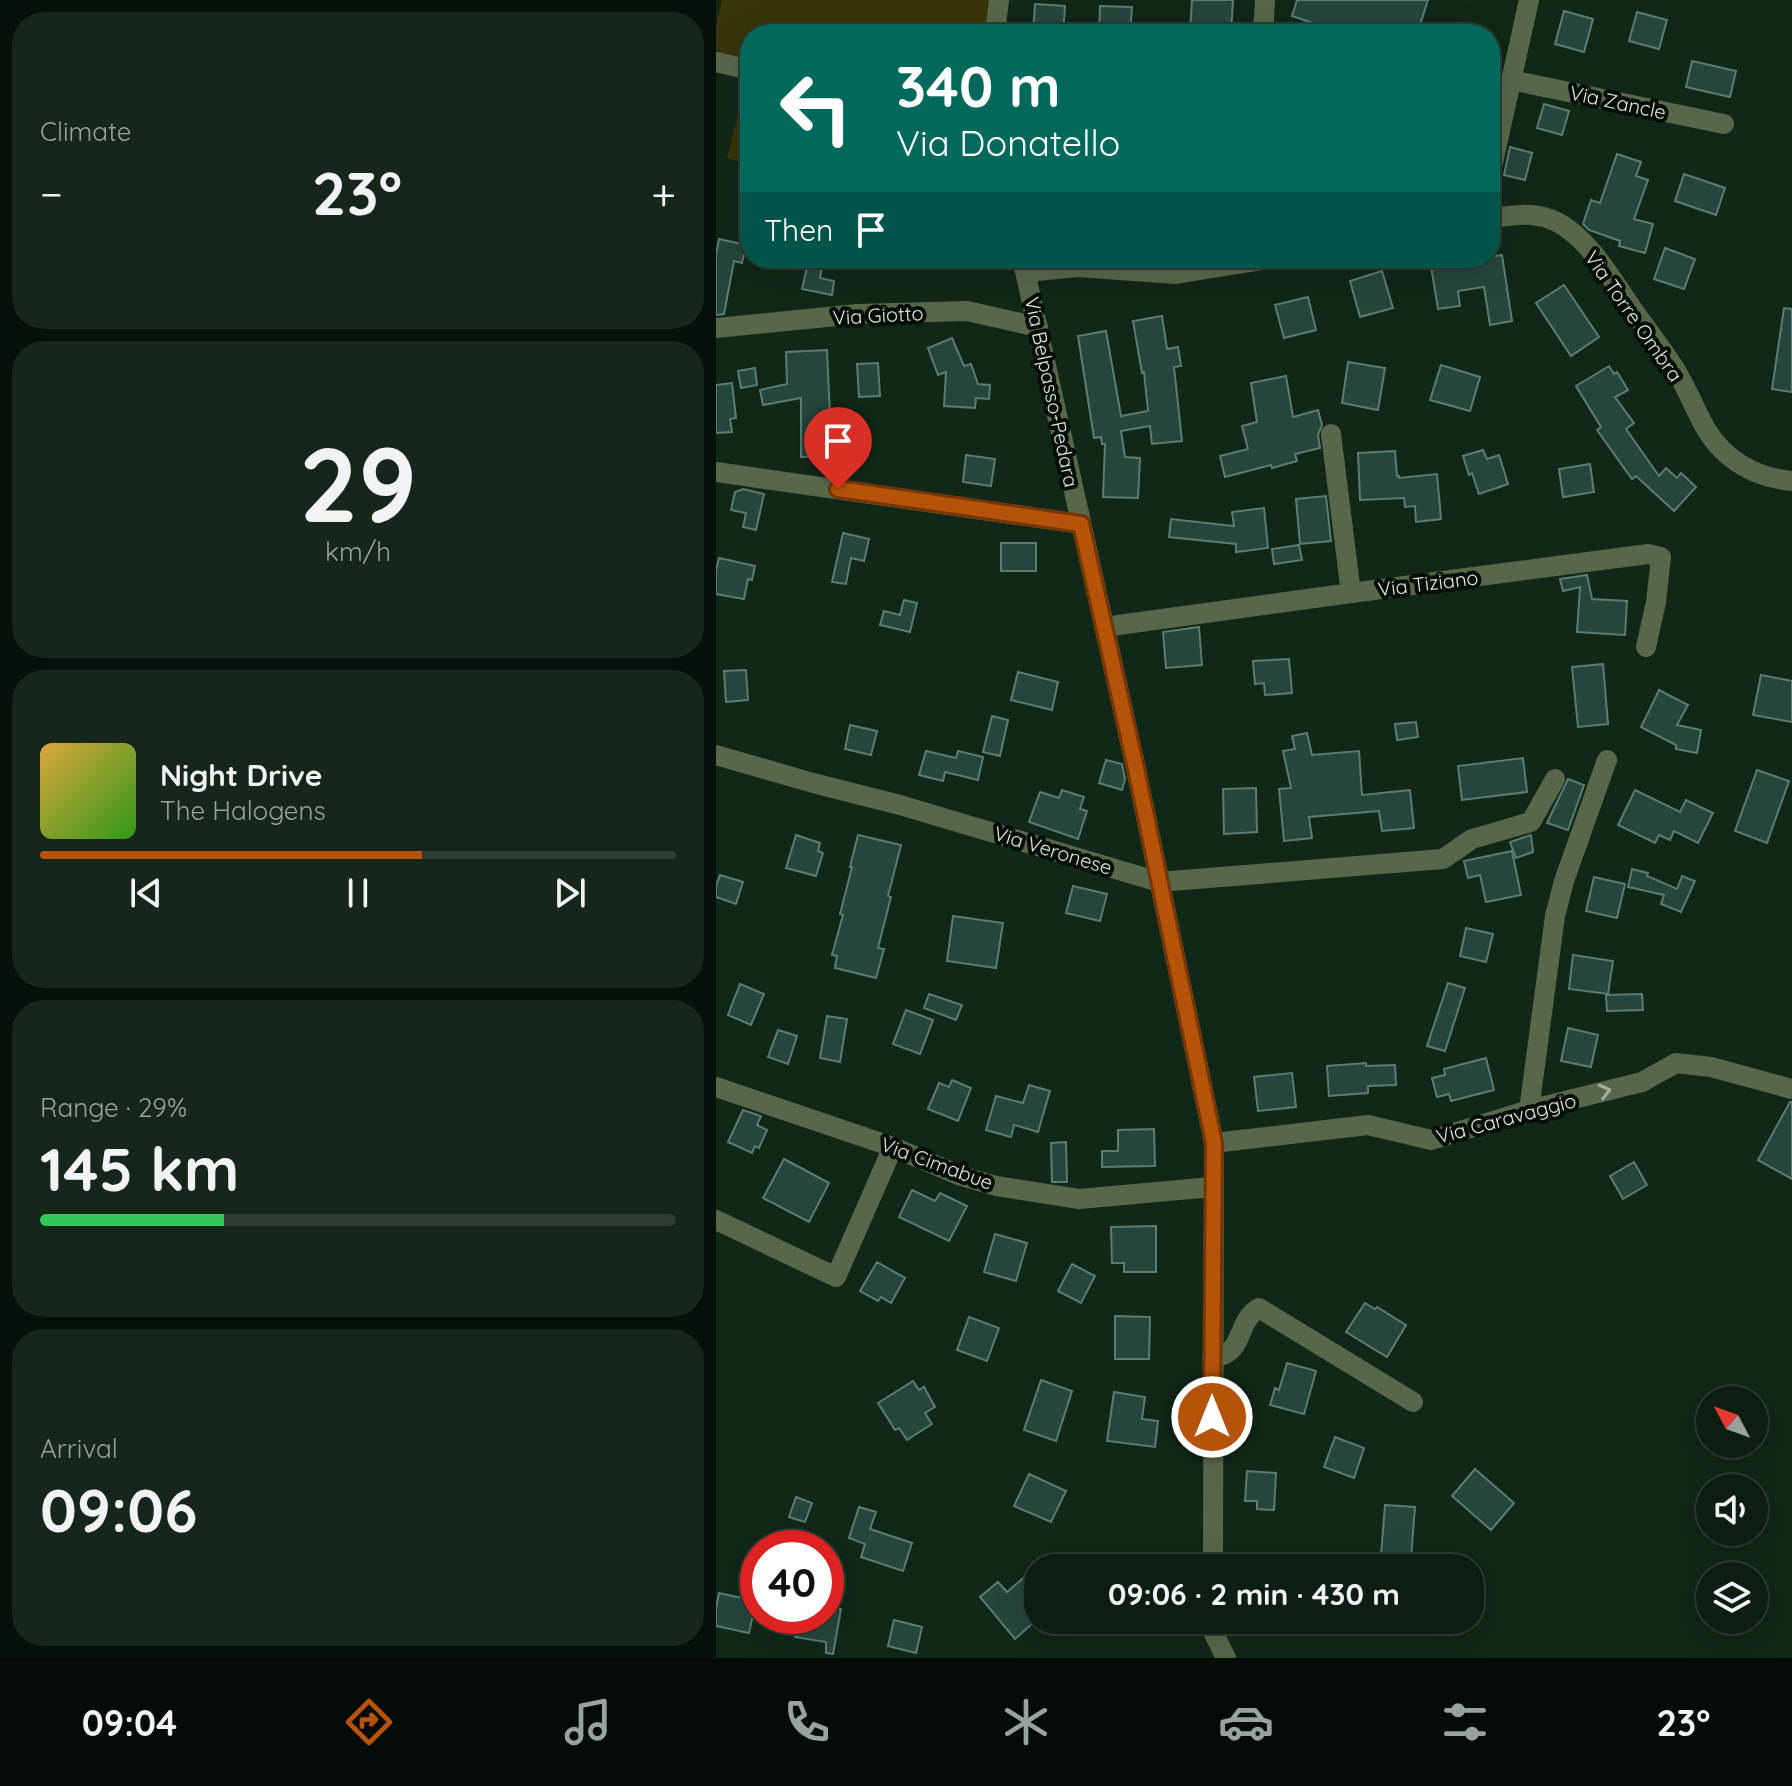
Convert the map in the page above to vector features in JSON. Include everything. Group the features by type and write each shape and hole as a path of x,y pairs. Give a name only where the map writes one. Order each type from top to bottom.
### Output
{"street":[{"path":"996,24 999,0"},
{"path":"1264,24 1265,0"},
{"path":"1500,130 1529,0"},
{"path":"716,62 740,68"},
{"name":"Via Zancle","path":"1511,80 1724,124"},
{"name":"Via Torre Ombra","path":"1500,217 1534,215 1564,226 1593,254 1676,370 1707,431 1720,448 1754,473 1775,480 1792,481"},
{"name":"Via Belpasso-Pedara","path":"1025,268 1214,1143 1213,1554"},
{"path":"1092,268 1176,274 1207,268"},
{"name":"Via Giotto","path":"716,328 857,314 967,311 1038,327"},
{"path":"1331,434 1351,593"},
{"path":"716,472 1081,524"},
{"name":"Via Tiziano","path":"1104,627 1648,554 1661,557 1656,602 1646,647"},
{"name":"Via Veronese","path":"716,755 900,805 1159,882 1443,859 1472,839 1531,822 1555,779"},
{"path":"1529,1110 1555,916 1564,881 1607,760"},
{"name":"Via Caravaggio","path":"1214,1143 1368,1125 1431,1140 1529,1110 1642,1082 1676,1063 1711,1067 1792,1089"},
{"name":"Via Cimabue","path":"716,1087 893,1147 961,1176 996,1186 1079,1199 1212,1187"},
{"path":"716,1220 836,1277 893,1147"},
{"path":"1212,1358 1233,1350 1246,1321 1259,1308 1413,1402"},
{"path":"1214,1634 1226,1658"}],"shaded area":[{"path":"722,0 992,0 990,24 740,24 740,60 716,54 716,23"},
{"path":"740,106 740,162 727,158"}],"building":[{"path":"1192,0 1233,0 1232,24 1190,24"},
{"path":"1297,0 1428,0 1420,24 1316,24 1292,16"},
{"path":"1035,4 1065,6 1064,24 1034,24"},
{"path":"1100,6 1132,7 1131,24 1099,24"},
{"path":"1564,11 1593,19 1584,52 1555,44"},
{"path":"1637,12 1667,20 1659,49 1629,41"},
{"path":"1692,61 1736,71 1730,97 1686,87"},
{"path":"1544,104 1569,111 1562,135 1537,128"},
{"path":"1510,147 1532,153 1525,180 1504,175"},
{"path":"1617,154 1641,162 1636,176 1648,180 1634,219 1653,224 1645,253 1619,246 1620,241 1589,230 1583,224 1591,200 1600,203"},
{"path":"1684,174 1725,188 1716,215 1675,201"},
{"path":"719,239 740,244 740,262 734,261 724,314 716,315 716,254"},
{"path":"1665,248 1695,259 1684,289 1654,279"},
{"path":"1500,255 1512,321 1490,325 1484,287 1458,291 1460,306 1438,309 1431,268 1500,268"},
{"path":"807,268 822,268 820,278 834,281 832,295 802,289"},
{"path":"1382,271 1393,308 1360,317 1350,281"},
{"path":"1564,285 1599,337 1571,356 1536,303"},
{"path":"1308,297 1316,330 1284,338 1275,305"},
{"path":"1784,308 1792,309 1792,392 1772,389"},
{"path":"1162,316 1167,349 1178,347 1181,366 1174,367 1182,441 1152,444 1150,426 1121,431 1125,457 1140,458 1138,498 1103,497 1105,444 1102,444 1101,437 1094,438 1078,336 1106,331 1121,416 1148,411 1144,372 1133,321"},
{"path":"952,338 964,366 971,364 978,384 990,385 989,399 976,398 975,408 944,406 946,372 938,375 928,348"},
{"path":"827,350 830,415 838,415 839,456 801,457 801,398 763,405 760,390 787,384 786,352"},
{"path":"1348,362 1385,368 1378,410 1342,403"},
{"path":"878,363 880,396 859,397 857,364"},
{"path":"1441,365 1480,377 1470,411 1430,400"},
{"path":"1609,366 1614,374 1617,372 1628,390 1615,397 1634,423 1626,429 1659,476 1666,468 1677,478 1681,473 1696,487 1674,511 1636,476 1632,479 1597,430 1601,427 1576,386"},
{"path":"755,368 757,385 741,388 738,371"},
{"path":"1286,376 1293,417 1318,410 1322,425 1318,435 1320,448 1295,454 1297,461 1225,477 1220,456 1248,449 1242,426 1257,422 1251,383"},
{"path":"732,383 736,418 730,419 732,432 716,433 716,385"},
{"path":"1483,450 1487,459 1499,455 1508,484 1479,494 1463,456"},
{"path":"1395,451 1399,478 1437,474 1441,519 1416,522 1415,506 1405,507 1404,498 1360,500 1358,453"},
{"path":"966,455 995,459 991,486 963,482"},
{"path":"1590,464 1594,492 1563,497 1559,469"},
{"path":"743,489 764,494 756,530 743,527 746,513 731,510 735,492"},
{"path":"1326,496 1331,541 1300,544 1296,499"},
{"path":"1264,508 1268,548 1236,552 1236,544 1169,537 1171,519 1234,526 1232,512"},
{"path":"843,533 869,539 864,561 851,558 846,584 832,582"},
{"path":"1001,543 1036,543 1036,571 1001,571"},
{"path":"1299,545 1302,560 1274,564 1272,549"},
{"path":"719,558 755,566 752,580 748,579 744,599 716,594"},
{"path":"1587,575 1592,599 1627,601 1625,635 1577,632 1580,587 1563,591 1560,579"},
{"path":"904,600 917,603 910,632 880,625 884,611 900,615"},
{"path":"1199,627 1202,665 1166,668 1163,632"},
{"path":"1289,659 1292,693 1265,695 1264,683 1255,684 1253,661"},
{"path":"1603,664 1608,724 1578,727 1572,667"},
{"path":"746,670 748,700 726,702 724,671"},
{"path":"1018,672 1058,682 1052,710 1011,700"},
{"path":"1761,675 1792,681 1792,722 1753,715"},
{"path":"1659,690 1688,705 1677,725 1701,730 1697,753 1676,749 1676,745 1641,727"},
{"path":"992,716 1008,720 1000,756 983,752"},
{"path":"1416,722 1418,737 1397,740 1395,724"},
{"path":"850,725 877,731 871,755 845,749"},
{"path":"1307,733 1312,755 1359,751 1362,795 1410,790 1414,828 1382,831 1379,811 1309,817 1312,838 1284,841 1279,789 1291,788 1283,751 1295,749 1292,736"},
{"path":"926,751 956,758 958,751 983,757 978,780 945,772 943,781 919,775"},
{"path":"1523,758 1527,792 1462,800 1458,766"},
{"path":"1106,760 1122,764 1125,779 1122,790 1099,783"},
{"path":"1757,770 1789,781 1767,843 1735,831"},
{"path":"1568,779 1584,785 1568,830 1547,823"},
{"path":"1256,788 1257,832 1224,834 1223,789"},
{"path":"1062,790 1084,797 1080,809 1087,811 1078,839 1029,822 1040,792 1059,798"},
{"path":"1635,790 1680,812 1686,800 1713,813 1698,843 1674,831 1670,840 1659,835 1655,843 1618,825"},
{"path":"796,835 820,843 818,851 823,853 816,876 786,868"},
{"path":"858,835 901,845 878,948 884,949 876,978 835,968 837,956 832,955"},
{"path":"1531,835 1533,852 1516,858 1510,842"},
{"path":"1512,851 1521,895 1486,902 1480,875 1468,878 1464,861"},
{"path":"1632,869 1648,873 1647,876 1677,889 1682,876 1695,881 1681,912 1661,904 1664,895 1628,887"},
{"path":"720,875 743,882 736,904 716,897"},
{"path":"1594,877 1625,884 1617,918 1586,911"},
{"path":"1073,886 1107,894 1100,921 1066,913"},
{"path":"953,916 1003,923 996,968 947,961"},
{"path":"1466,928 1493,934 1486,962 1460,956"},
{"path":"1573,955 1613,961 1608,994 1569,989"},
{"path":"1448,983 1465,988 1445,1051 1427,1046"},
{"path":"740,984 764,994 751,1025 728,1015"},
{"path":"929,994 962,1005 956,1020 924,1008"},
{"path":"1642,994 1643,1010 1607,1011 1606,995"},
{"path":"906,1010 933,1020 920,1054 893,1044"},
{"path":"827,1016 847,1019 840,1062 820,1058"},
{"path":"1568,1028 1598,1035 1591,1067 1561,1061"},
{"path":"778,1030 797,1036 788,1064 768,1057"},
{"path":"1486,1058 1494,1090 1451,1101 1449,1094 1437,1097 1432,1078 1445,1075 1444,1069"},
{"path":"1366,1063 1366,1066 1395,1065 1396,1085 1368,1086 1368,1093 1329,1096 1327,1066"},
{"path":"1292,1073 1296,1107 1258,1111 1254,1077"},
{"path":"952,1080 971,1088 958,1121 928,1109 939,1083 949,1087"},
{"path":"1029,1085 1050,1091 1038,1132 1014,1125 1011,1137 986,1130 996,1096 1023,1103"},
{"path":"1792,1102 1792,1179 1758,1160"},
{"path":"743,1110 761,1116 757,1125 767,1130 759,1148 755,1146 752,1153 728,1142"},
{"path":"1154,1129 1155,1166 1102,1167 1102,1151 1118,1151 1118,1130"},
{"path":"1066,1142 1067,1182 1052,1182 1051,1143"},
{"path":"784,1159 829,1183 809,1222 763,1198"},
{"path":"1634,1162 1647,1185 1623,1199 1610,1176"},
{"path":"912,1190 935,1201 940,1193 967,1206 949,1241 899,1217"},
{"path":"1156,1226 1156,1272 1124,1272 1124,1263 1112,1263 1111,1227"},
{"path":"995,1234 1027,1243 1016,1281 984,1272"},
{"path":"877,1262 905,1278 891,1303 881,1297 878,1301 860,1291"},
{"path":"1072,1264 1095,1276 1081,1303 1058,1291"},
{"path":"1365,1303 1406,1325 1387,1357 1346,1332"},
{"path":"1115,1316 1150,1317 1149,1359 1115,1359"},
{"path":"969,1317 999,1328 987,1361 957,1350"},
{"path":"1287,1363 1316,1371 1304,1414 1270,1405 1275,1388 1279,1390"},
{"path":"1041,1380 1072,1391 1056,1441 1024,1430"},
{"path":"913,1381 919,1390 924,1387 935,1407 925,1413 932,1424 907,1440 899,1428 895,1430 878,1403"},
{"path":"1114,1392 1145,1397 1142,1419 1158,1421 1155,1447 1107,1441"},
{"path":"1335,1437 1364,1448 1354,1478 1324,1467"},
{"path":"1475,1469 1514,1503 1491,1530 1452,1496"},
{"path":"1247,1471 1276,1473 1274,1510 1257,1509 1257,1501 1245,1501"},
{"path":"1029,1474 1066,1491 1051,1522 1014,1506"},
{"path":"796,1497 812,1503 805,1522 789,1517"},
{"path":"1385,1505 1415,1507 1411,1554 1381,1554"},
{"path":"859,1507 876,1512 870,1529 912,1543 903,1571 861,1557 865,1544 849,1538"},
{"path":"1024,1577 1024,1631 1015,1639 980,1597 998,1582 1007,1592"},
{"path":"719,1593 740,1598 740,1631 716,1626"},
{"path":"894,1620 922,1627 916,1653 888,1646"},
{"path":"796,1634 837,1634 833,1654 826,1653 826,1642 795,1637"}],"route":[{"path":"838,489 1081,524 1214,1143 1212,1417"}]}
